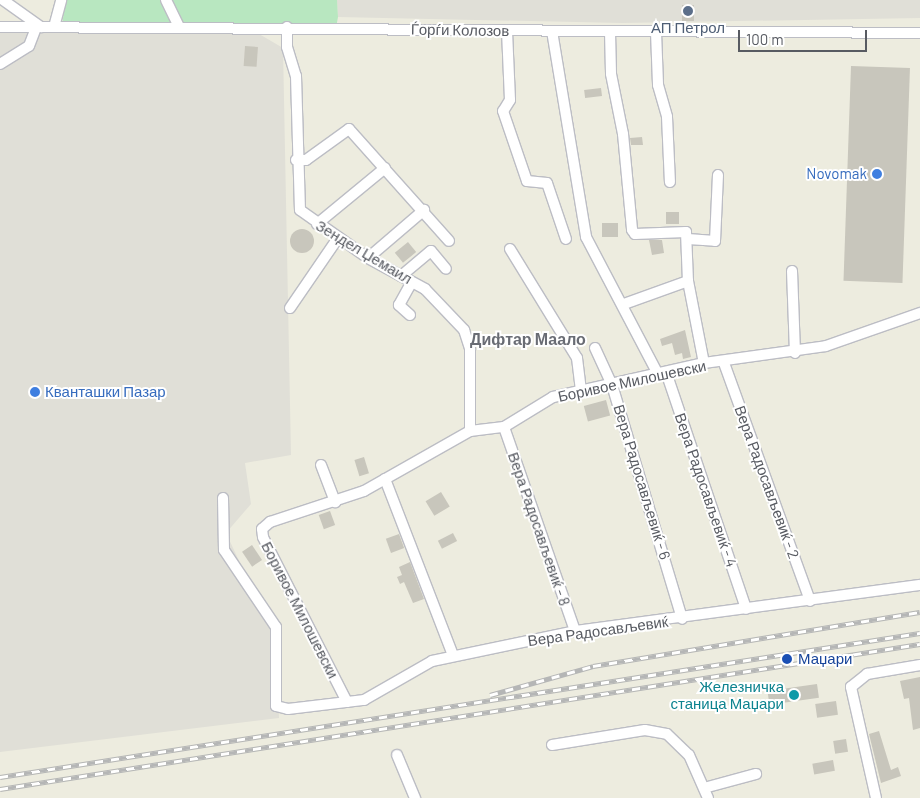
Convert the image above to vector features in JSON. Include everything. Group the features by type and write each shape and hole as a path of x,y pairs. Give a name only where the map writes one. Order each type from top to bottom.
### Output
{"street":[{"path":"0,64 29,46 39,27 3,0"},
{"path":"54,27 61,0"},
{"path":"166,0 179,27"},
{"name":"Ѓорѓи Колозов","path":"0,27 287,27 610,32 920,33"},
{"name":"Зендел Џемаил","path":"287,27 287,47 296,76 296,160 300,210 317,224 368,258 412,282 440,302 468,340 470,431"},
{"path":"507,31 510,100 503,111 527,181 547,183 566,240"},
{"name":"Вера Радосављевиќ - 4","path":"552,31 586,237 662,373 746,608"},
{"path":"610,32 611,74 623,134 632,230 635,234 682,229 688,239 688,281 704,363"},
{"path":"656,32 658,85 667,117 670,182"},
{"path":"296,160 306,160 349,129 424,210 449,240"},
{"path":"317,224 385,168"},
{"path":"688,239 715,241 718,176"},
{"path":"368,258 424,210"},
{"path":"290,308 338,238"},
{"path":"510,249 577,358 581,389"},
{"path":"401,276 431,252 446,269"},
{"path":"792,271 795,353"},
{"path":"624,304 688,281"},
{"path":"410,315 399,305 412,282"},
{"name":"Боривое Милошевски","path":"346,702 262,534 270,522 335,502 385,480 470,431 504,427 553,397 581,389 612,385 704,363 724,363 795,353 862,336 920,313"},
{"name":"Вера Радосављевиќ - 6","path":"594,348 612,385 682,618"},
{"name":"Вера Радосављевиќ - 2","path":"724,363 810,601"},
{"name":"Вера Радосављевиќ - 8","path":"504,427 575,631"},
{"path":"321,464 335,502"},
{"path":"385,480 453,655"},
{"name":"Вера Радосављевиќ","path":"223,498 224,550 276,627 276,706 288,709 346,702 387,690 432,661 453,655 575,631 920,585"},
{"path":"876,798 851,687 866,674 920,665"},
{"path":"552,745 645,730 667,734 689,754 706,793 756,774"},
{"path":"397,755 415,798"}],"shaded area":[{"path":"337,0 920,0 920,18 622,23 338,17"},
{"name":"Кванташки Пазар","path":"247,27 283,48 291,455 245,463 251,504 226,533 277,642 279,718 0,752 0,28"}],"green space":[{"path":"65,0 337,0 338,17 336,28 62,27"}],"building":[{"path":"682,5 694,5 694,21 682,21"},
{"path":"245,46 258,47 257,67 244,66"},
{"name":"Novomak","path":"851,66 910,68 902,283 843,281"},
{"path":"601,88 602,96 585,98 584,90"},
{"path":"642,137 643,145 631,145 630,138"},
{"path":"666,212 679,212 679,224 666,224"},
{"path":"602,223 618,223 618,237 602,237"},
{"path":"302,229 310,233 314,241 310,249 302,253 294,249 290,241 294,233"},
{"path":"649,240 662,240 664,253 652,255"},
{"path":"408,242 416,252 403,263 395,253"},
{"path":"685,330 691,357 683,359 682,353 675,355 672,343 662,346 660,339"},
{"path":"606,400 610,415 588,421 584,406"},
{"path":"364,457 369,473 359,476 354,460"},
{"path":"441,492 450,507 434,516 426,501"},
{"path":"330,511 335,525 324,529 319,515"},
{"path":"453,533 457,541 442,549 438,541"},
{"path":"399,534 404,548 391,553 386,539"},
{"path":"252,545 262,560 252,567 242,552"},
{"path":"410,562 424,599 413,603 404,582 400,584 397,577 402,575 399,567"},
{"path":"920,677 920,728 913,730 909,698 904,699 900,681"},
{"name":"Железничка станица Маџари","path":"817,684 819,698 769,705 767,691"},
{"path":"836,701 838,715 817,718 815,704"},
{"path":"879,731 891,770 898,767 901,776 881,783 869,734"},
{"path":"846,739 848,752 835,754 833,741"},
{"path":"833,760 835,771 814,774 812,764"}],"railway":[{"path":"490,695 593,666 920,612"},
{"path":"0,777 920,633"},
{"path":"0,789 920,644"}],"place":[{"name":"АП Петрол","path":"688,11"},
{"name":"Novomak","path":"877,174"},
{"name":"Кванташки Пазар","path":"35,392"},
{"name":"Маџари","path":"787,659"},
{"name":"Железничка станица Маџари","path":"794,695"}],"district":[{"name":"Дифтар Маало","path":"528,339"}]}
